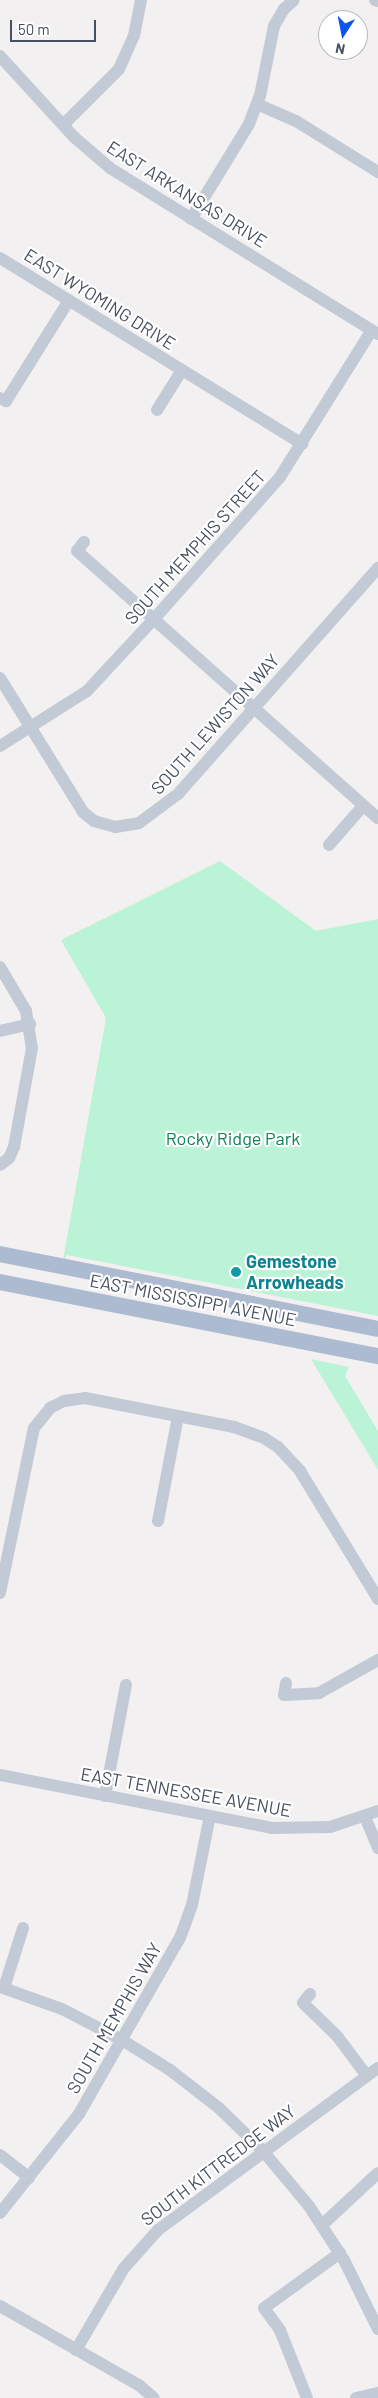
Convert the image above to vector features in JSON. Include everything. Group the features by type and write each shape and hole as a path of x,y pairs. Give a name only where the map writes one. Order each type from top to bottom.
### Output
{"main road":[{"name":"EAST MISSISSIPPI AVENUE","path":"0,1254 378,1329"},
{"name":"EAST MISSISSIPPI AVENUE","path":"0,1282 378,1356"}],"street":[{"path":"64,125 119,69 134,36 140,0"},
{"path":"192,219 241,139 257,104 274,26 294,0"},
{"name":"EAST ARKANSAS DRIVE","path":"0,56 64,125 110,168 375,332"},
{"path":"257,104 296,121 378,172"},
{"name":"EAST WYOMING DRIVE","path":"0,258 302,444"},
{"path":"0,398 6,402 68,300"},
{"name":"SOUTH MEMPHIS STREET","path":"0,746 87,691 154,619 270,489 302,444 375,332"},
{"name":"EAST WYOMING DRIVE","path":"157,410 182,370"},
{"path":"84,542 77,551 378,818"},
{"name":"SOUTH LEWISTON WAY","path":"0,678 83,812 104,825 126,827 139,823 162,808 378,568"},
{"path":"329,845 364,806"},
{"path":"0,967 30,1024 31,1063 14,1147 9,1158 0,1165"},
{"path":"0,1030 30,1024"},
{"path":"0,1593 34,1428 50,1408 64,1401 86,1398 249,1431 284,1452 300,1471 378,1599"},
{"path":"158,1521 178,1416"},
{"path":"286,1683 284,1695 319,1693 378,1660"},
{"path":"105,1796 126,1686"},
{"name":"EAST TENNESSEE AVENUE","path":"0,1776 292,1830 330,1827 366,1817 378,1811"},
{"name":"SOUTH MEMPHIS WAY","path":"0,2213 79,2114 187,1922 210,1816"},
{"path":"366,1817 378,1848"},
{"path":"23,1928 2,1987 62,2010 122,2040 195,2088 263,2151 322,2225 340,2253 378,2329"},
{"path":"310,1994 303,2003 337,2036 367,2076"},
{"name":"SOUTH KITTREDGE WAY","path":"76,2350 117,2279 140,2248 178,2214 378,2068"},
{"path":"0,2155 29,2178"},
{"path":"322,2225 378,2173"},
{"path":"307,2398 280,2330 264,2308 340,2253"},
{"path":"0,2306 140,2386 154,2398"},
{"path":"356,2398 378,2393"}],"green space":[{"name":"Rocky Ridge Park","path":"220,861 316,931 378,919 378,1316 67,1255 62,1266 106,1018 61,940"},
{"path":"311,1359 349,1367 345,1376 378,1431 378,1470"}],"place":[{"name":"Gemestone Arrowheads","path":"236,1272"}]}
